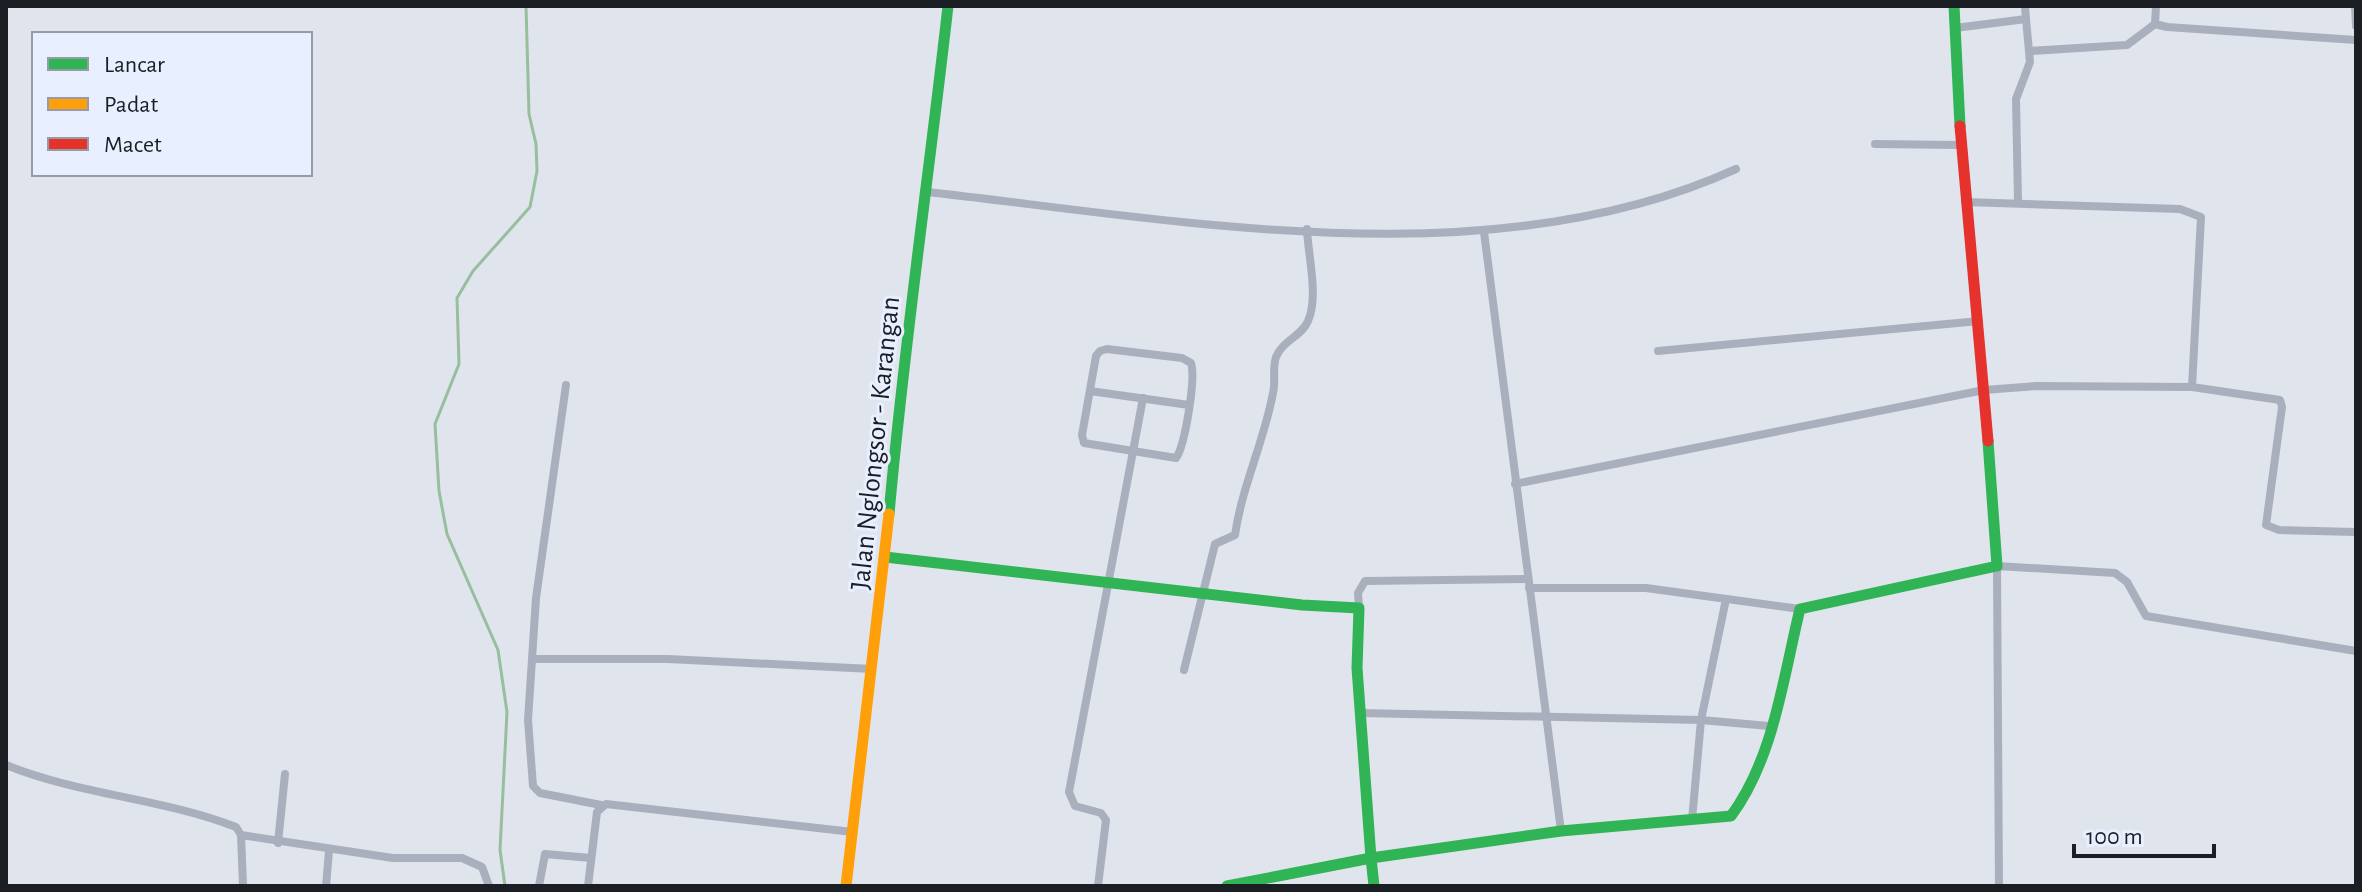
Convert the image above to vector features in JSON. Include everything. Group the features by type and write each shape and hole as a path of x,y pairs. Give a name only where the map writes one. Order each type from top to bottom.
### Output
{"main road":[{"name":"Jalan Nglongsor - Karangan","path":"846,886 873,669 901,378 928,192 948,6"},
{"path":"1227,886 1371,858 1561,831 1731,816 1740,807 1760,763 1800,609 1997,566 1979,321 1960,145 1954,6"},
{"path":"885,557 1359,608 1360,713 1374,886"}],"street":[{"path":"2018,201 2016,99 2030,51 2025,6"},
{"path":"2155,24 2156,6"},
{"path":"2355,6 2356,26"},
{"path":"1955,28 2026,19"},
{"path":"2030,51 2127,45 2155,24 2203,32 2356,40"},
{"path":"1875,144 1960,145"},
{"path":"928,192 1235,227 1459,235 1574,219 1662,199 1736,169"},
{"path":"1965,202 2018,201 2180,209 2201,217 2192,387"},
{"path":"1184,670 1215,544 1235,535 1240,496 1274,392 1277,356 1290,337 1301,331 1308,321 1311,305 1307,229"},
{"path":"1484,232 1561,831"},
{"path":"1658,351 1979,321"},
{"path":"1100,351 1182,358 1193,367 1189,405 1178,456 1133,454 1084,443 1082,435 1100,351"},
{"path":"566,385 536,598 528,720 533,786 540,793 601,805 853,832"},
{"path":"1515,484 1984,390 2036,386 2192,387 2280,400 2282,407 2266,525 2279,530 2356,532"},
{"path":"1090,391 1189,405"},
{"path":"1098,886 1106,820 1101,813 1075,806 1069,792 1143,398"},
{"path":"1999,886 1997,566 2115,573 2127,582 2146,616 2356,651"},
{"path":"1359,608 1358,593 1365,581 1646,588 1800,609"},
{"path":"1692,820 1701,720 1726,599"},
{"path":"532,659 668,659 873,669"},
{"path":"1360,713 1701,720 1769,726"},
{"path":"6,765 52,780 198,813 236,827 241,835 243,886"},
{"path":"278,843 285,774"},
{"path":"588,886 601,805"},
{"path":"241,835 329,851 393,858 462,858 482,867 489,886"},
{"path":"326,886 329,851"},
{"path":"539,886 545,854 591,858"}],"waterway":[{"path":"505,886 500,850 507,712 498,650 447,534 439,491 435,424 459,364 457,298 473,271 530,207 537,171 536,144 529,114 526,6"}],"traffic: fast":[{"path":"889,514 948,6"},
{"path":"1954,6 1960,126"},
{"path":"1374,886 1371,858 1561,831 1731,816 1758,769 1767,743 1800,609 1997,566 1988,441"},
{"path":"885,557 1302,605 1359,608 1357,668 1371,858 1227,886"}],"traffic: slow":[{"path":"846,886 889,514"}],"traffic: jam":[{"path":"1960,126 1988,441"}]}
